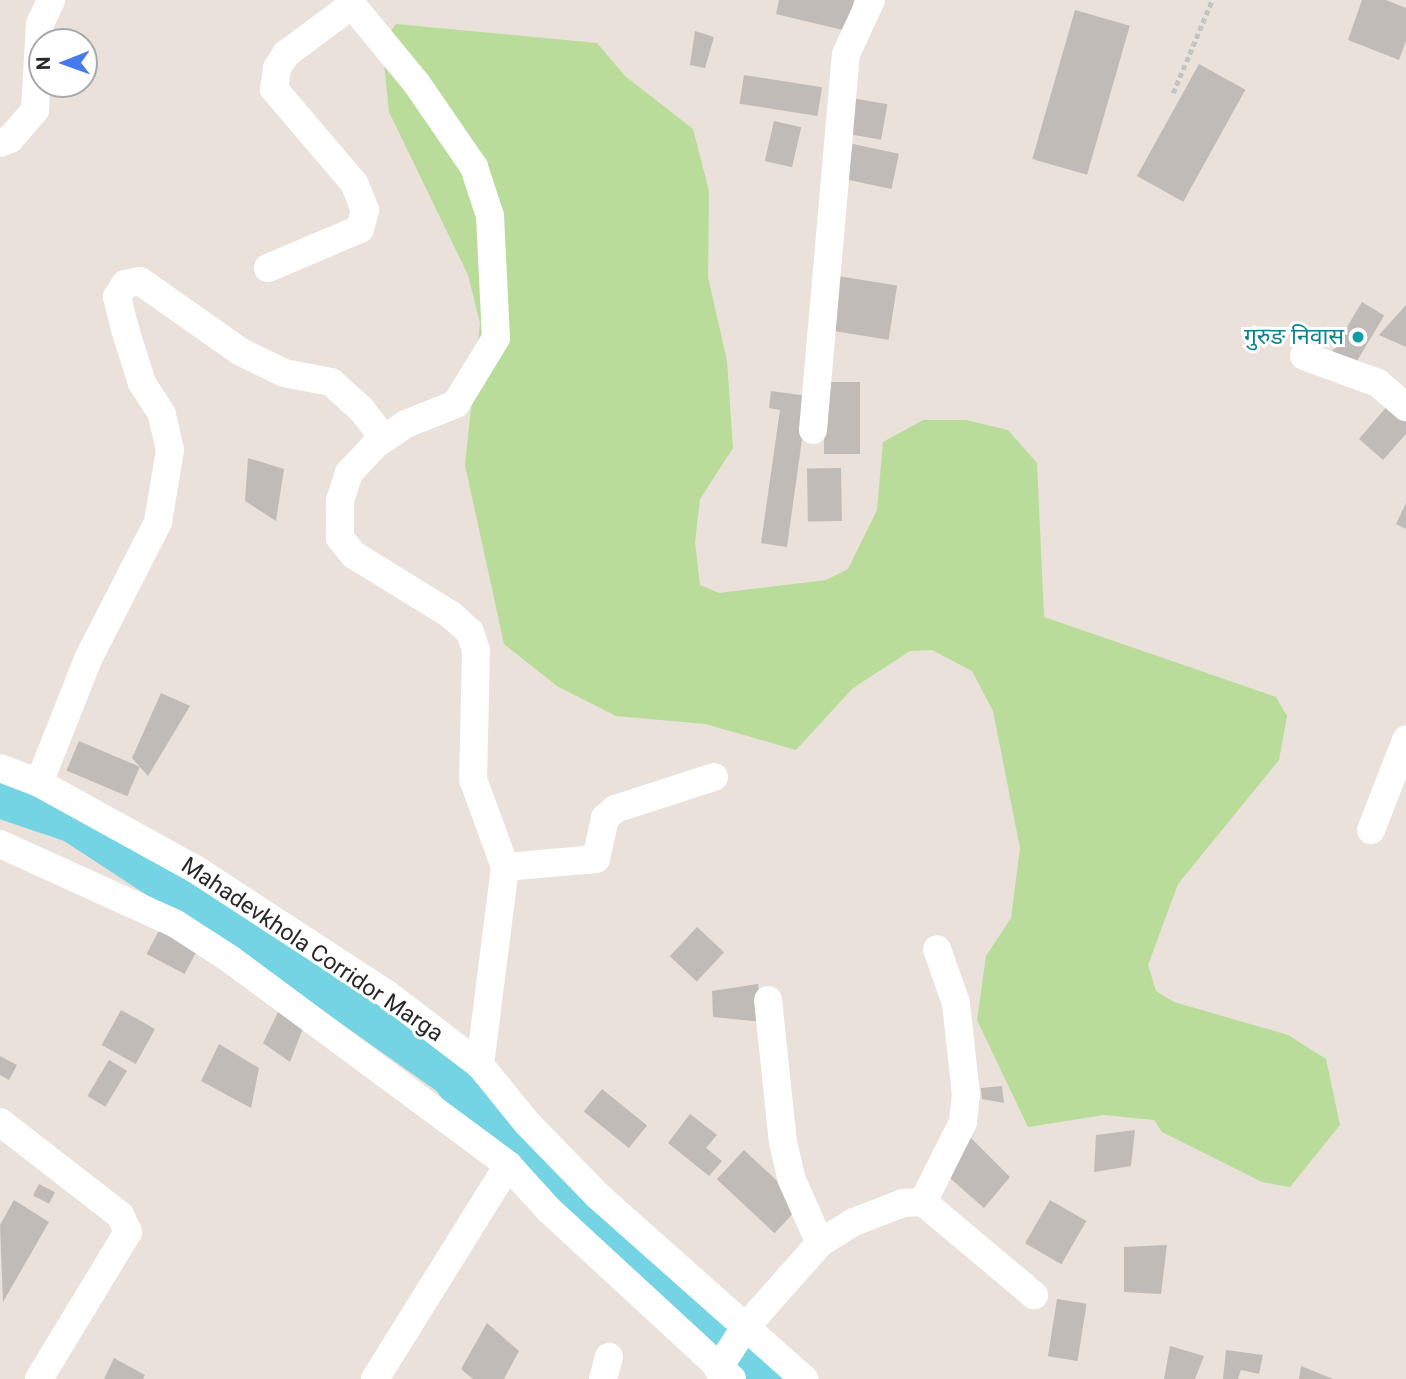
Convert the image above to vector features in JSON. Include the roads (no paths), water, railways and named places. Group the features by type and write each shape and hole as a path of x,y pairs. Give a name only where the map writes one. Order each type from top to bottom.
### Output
{"street":[{"path":"0,143 10,139 34,110 40,24 51,0"},
{"path":"813,430 846,54 871,0"},
{"path":"268,268 360,229 365,210 354,183 274,89 277,68 286,54 350,2 417,84 474,167 490,216 496,338 456,404 406,424 384,438 349,473 340,501 341,538 354,555 470,632 476,650 472,779 505,867 480,1065"},
{"path":"39,783 88,659 158,522 170,450 162,414 142,383 122,318 117,297 125,284 139,281 241,352 284,373 331,382 361,409 384,438"},
{"path":"1304,356 1378,383 1406,407"},
{"path":"1371,830 1406,740"},
{"name":"Mahadevkhola Corridor Marga","path":"0,768 39,783 195,869 387,994 480,1065 527,1123 598,1196 744,1329 804,1379"},
{"path":"505,867 596,859 605,818 615,810 714,777"},
{"path":"0,844 176,924 508,1165 725,1374 744,1329 821,1243 853,1222 903,1203 923,1202 1034,1295"},
{"path":"923,1202 963,1122 966,1095 960,1025 937,949"},
{"path":"768,1000 783,1142 791,1178 821,1243"},
{"path":"0,1122 120,1215 128,1233 39,1379"},
{"path":"375,1379 508,1165"}],"waterway":[{"path":"0,793 74,818 322,980 454,1073 486,1119 765,1379"}],"place":[{"name":"गुरुङ निवास","path":"1358,337"}]}
